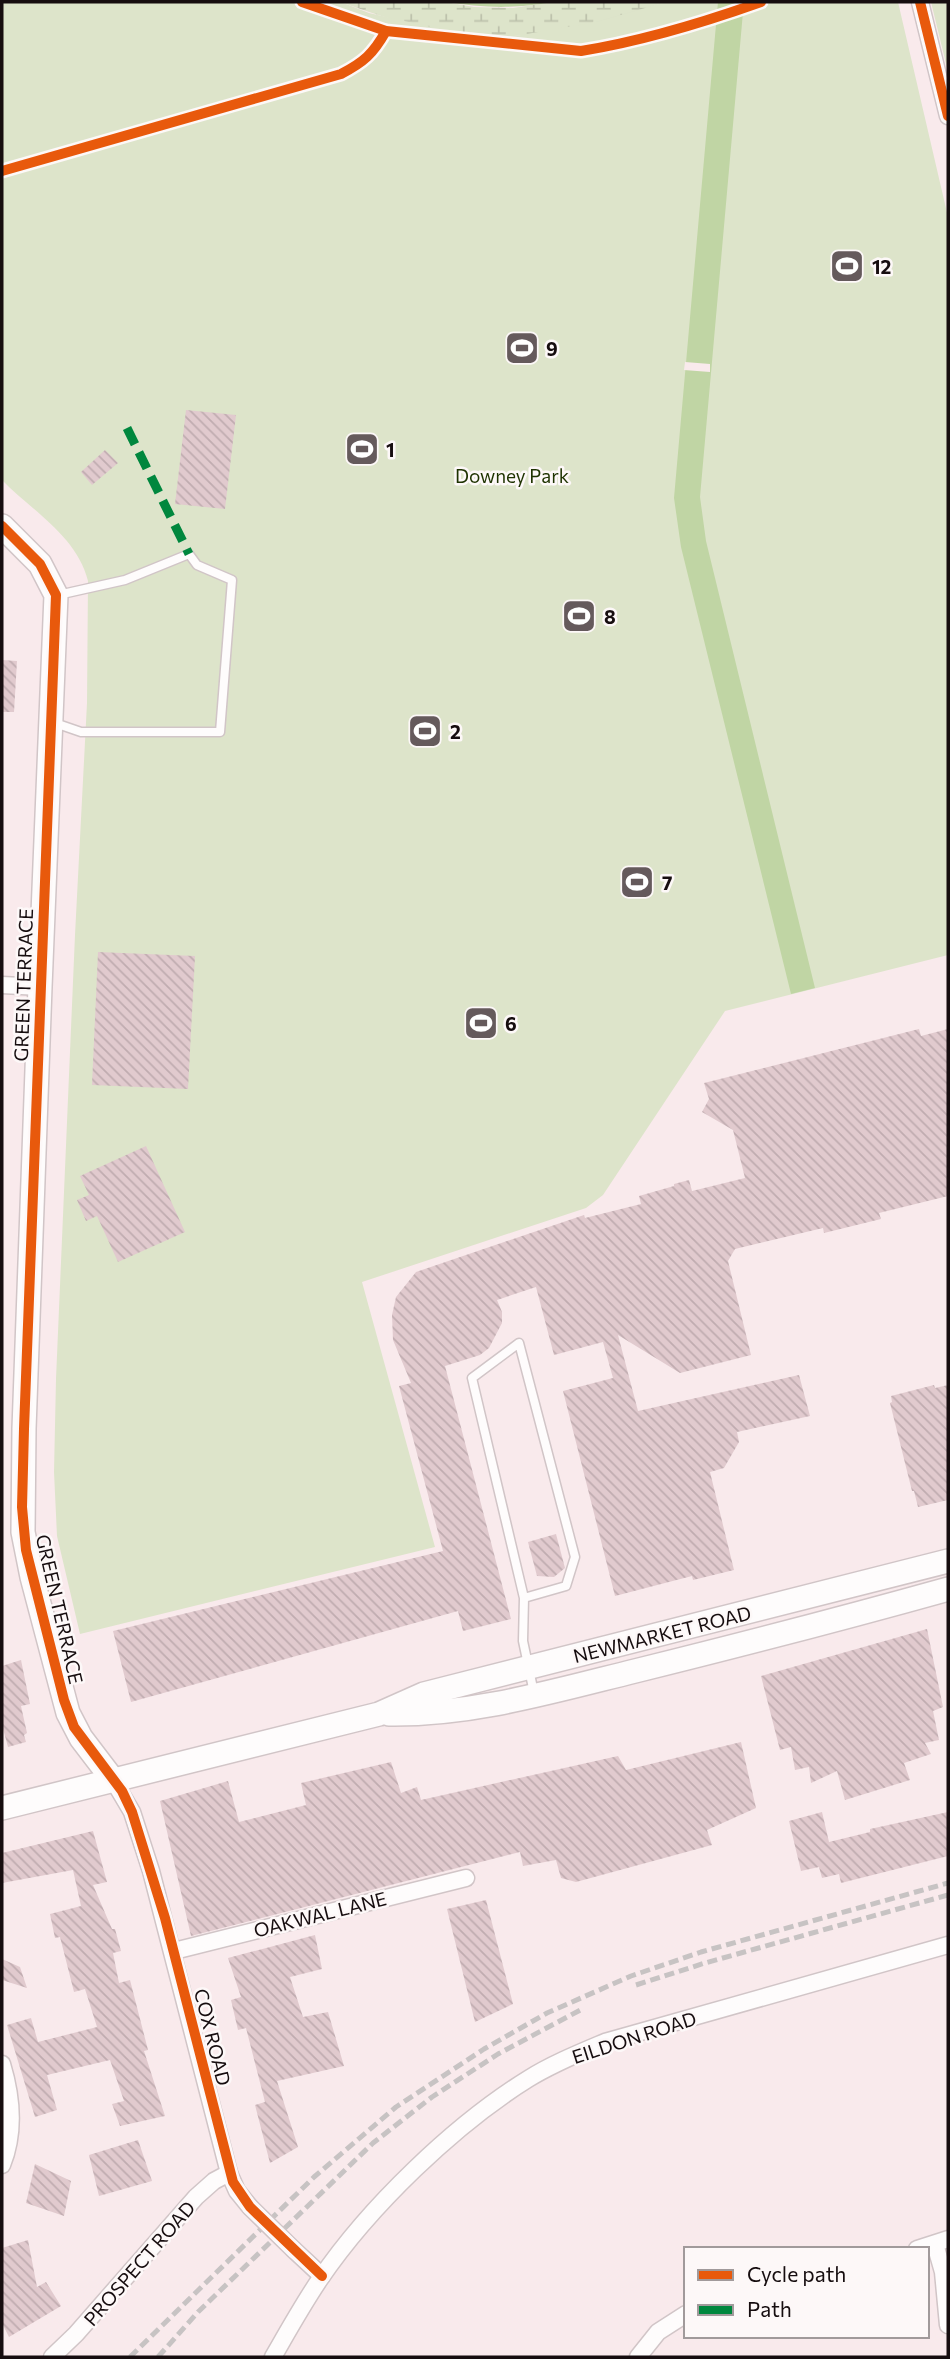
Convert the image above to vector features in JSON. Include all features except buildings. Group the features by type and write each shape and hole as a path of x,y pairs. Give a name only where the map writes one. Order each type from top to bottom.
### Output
{"main road":[{"name":"GREEN TERRACE","path":"2,526 40,564 56,595 40,987 23,1532 32,1577 68,1713 81,1738 114,1780"},
{"name":"NEWMARKET ROAD","path":"2,1808 379,1714 424,1694 948,1561"},
{"name":"NEWMARKET ROAD","path":"379,1714 427,1714 535,1696 948,1589"}],"street":[{"path":"920,2 948,116"},
{"path":"2,985 40,987"},
{"name":"COX ROAD","path":"114,1780 132,1812 174,1951 229,2173 237,2191 250,2207 322,2276"},
{"name":"OAKWAL LANE","path":"174,1951 466,1878"},
{"name":"EILDON ROAD","path":"273,2357 322,2276 378,2208 458,2129 528,2079 564,2059 606,2042 948,1945"},
{"path":"2,2064 8,2086 10,2113 10,2136 2,2165"},
{"name":"PROSPECT ROAD","path":"52,2357 76,2334 196,2197 214,2181 229,2173"},
{"path":"922,2247 942,2241 948,2325"},
{"path":"638,2357 657,2332 684,2315"}],"lane":[{"path":"52,722 81,732 220,732 232,580 197,565 188,554 125,580 56,595"},
{"path":"524,1598 566,1586 575,1558 519,1343 472,1378 524,1598 522,1629 535,1696"}],"green space":[{"name":"Downey Park","path":"2,2 341,2 369,13 471,35 515,36 596,22 666,2 898,2 948,217 948,955 725,1011 603,1195 586,1208 362,1282 435,1547 80,1634 57,1536 54,1472 87,703 88,581 82,565 64,537 2,480"},
{"path":"341,2 446,2 474,7 513,8 552,2 666,2 572,28 514,36 492,36 426,28"},
{"path":"931,2 948,2 948,72"}],"shaded area":[{"path":"446,2 552,2 499,7"},
{"path":"718,2 744,2 700,497 706,541 815,988 791,994 681,547 674,498"}],"pier":[{"path":"685,362 710,364 710,372 684,370"}],"railway":[{"path":"130,2357 314,2177 396,2107 484,2049 547,2013 631,1976 701,1952 948,1883"},
{"path":"636,1985 948,1895"},
{"path":"158,2357 198,2312 373,2143 432,2097 498,2054 584,2008"}],"marked path":[{"path":"127,428 189,554"}],"cycle path":[{"path":"302,2 386,31 581,51 672,31 761,2"},
{"path":"920,2 948,116"},
{"path":"2,171 341,74 367,57 386,31"},
{"path":"2,526 40,564 56,595 24,1429 22,1507 26,1550 64,1700 74,1727 122,1791 132,1812 165,1918 233,2182 250,2207 322,2276"}],"place":[{"name":"12","path":"847,266"},
{"name":"9","path":"522,348"},
{"name":"1","path":"362,449"},
{"name":"8","path":"579,616"},
{"name":"2","path":"425,731"},
{"name":"7","path":"637,882"},
{"name":"6","path":"481,1023"}]}
